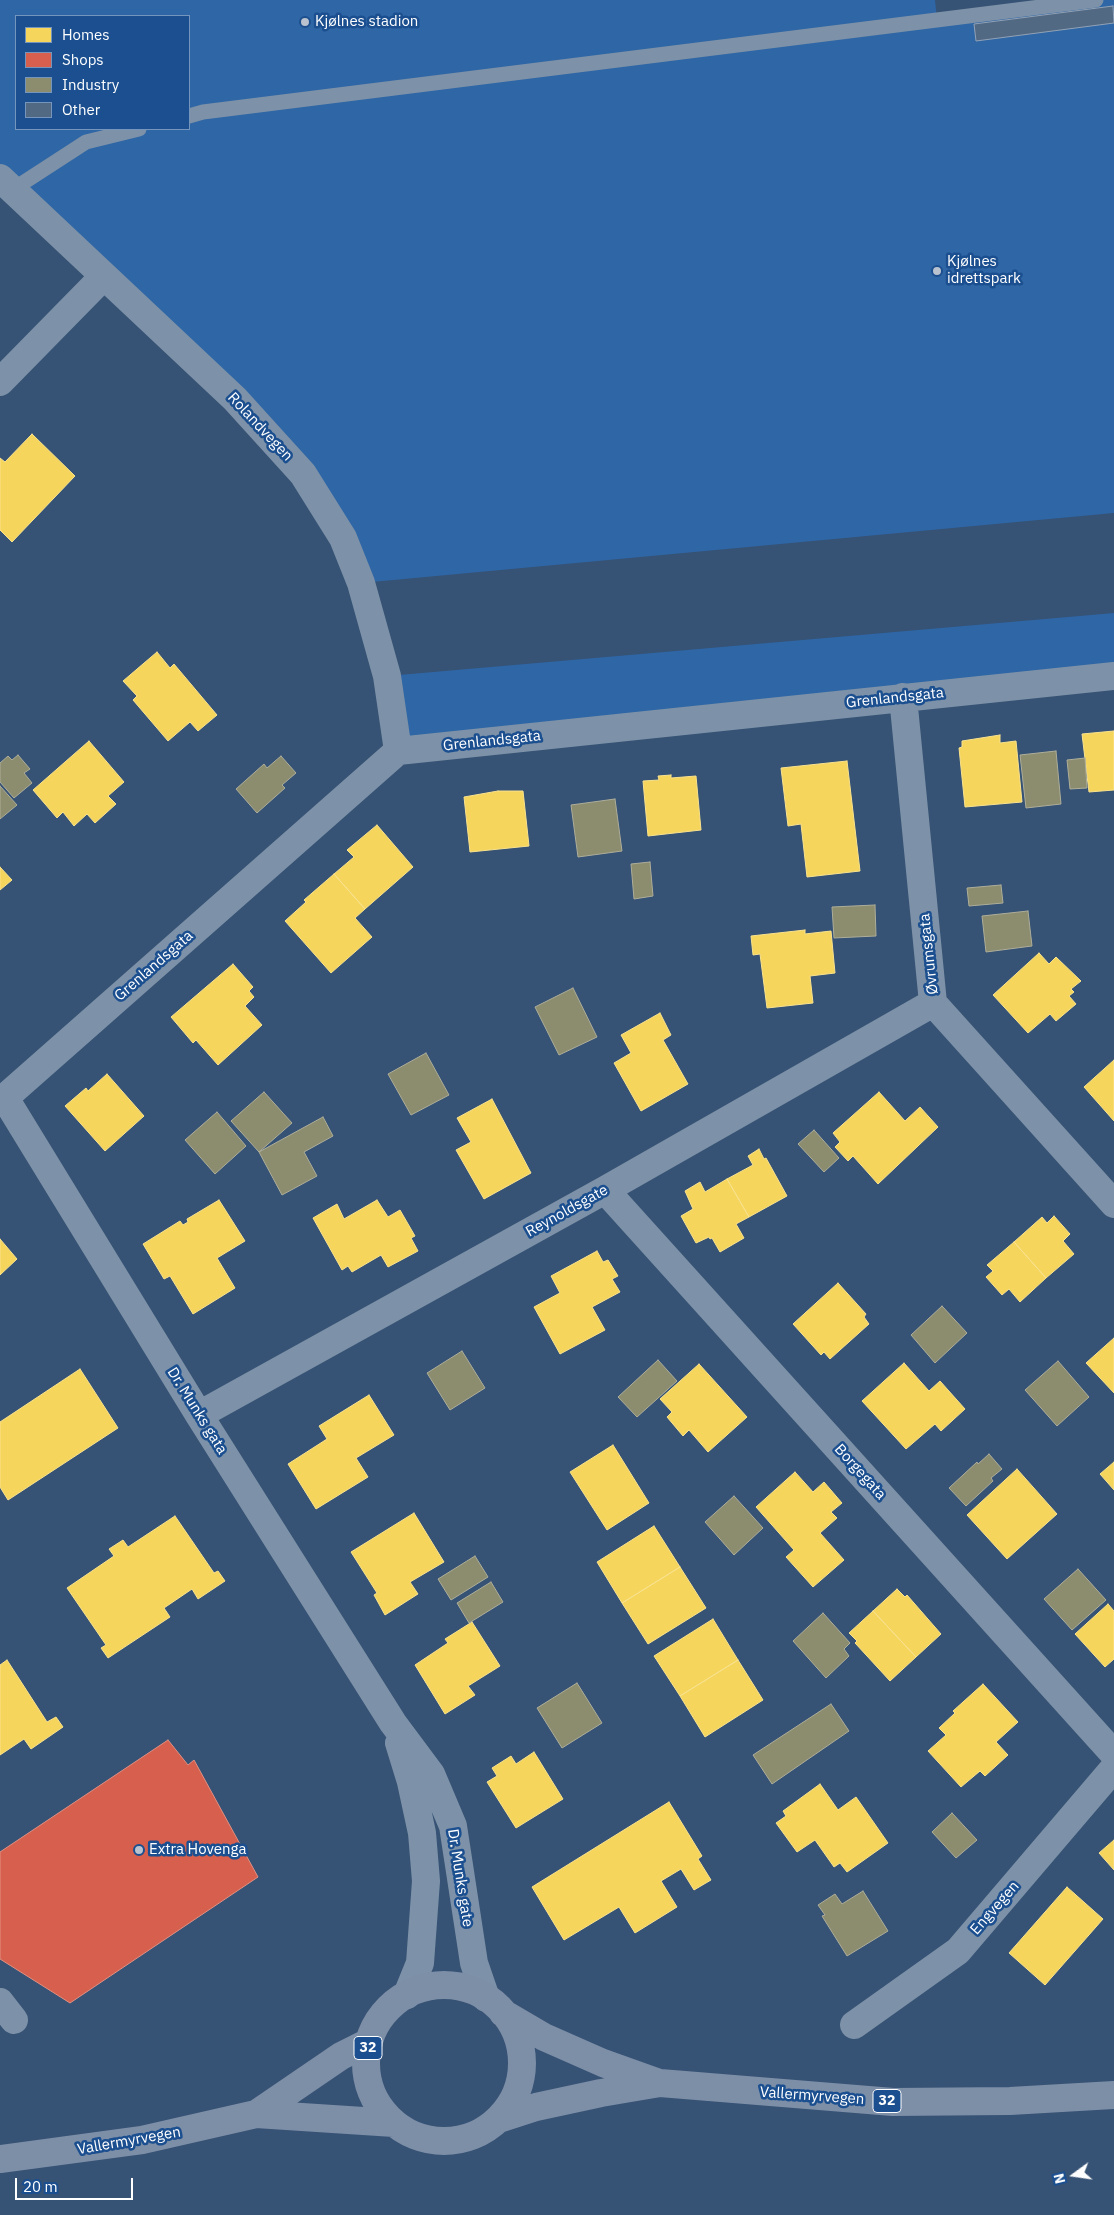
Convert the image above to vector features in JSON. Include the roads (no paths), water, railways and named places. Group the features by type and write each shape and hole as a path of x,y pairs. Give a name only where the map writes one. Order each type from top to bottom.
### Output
{"main road":[{"name":"32","path":"447,1985 468,1989 495,2006 516,2033 521,2063 520,2078 513,2100 499,2119 481,2132 459,2140 444,2141 414,2136 394,2123 379,2106 370,2086 366,2064 369,2042 377,2023 390,2007 407,1995 426,1987 447,1985"},
{"name":"Vallermyrvegen","path":"495,2006 560,2044 602,2063 660,2083 893,2102 1010,2102 1114,2094"},
{"name":"Vallermyrvegen","path":"256,2114 341,2056 369,2042"},
{"name":"Vallermyrvegen","path":"499,2119 592,2095 660,2083"},
{"name":"Vallermyrvegen","path":"0,2159 142,2140 256,2114 394,2123"}],"street":[{"name":"Rolandvegen","path":"6,184 235,399 308,482 343,538 361,583 386,676 398,751"},
{"path":"0,382 104,277"},
{"name":"Grenlandsgata","path":"2,1100 398,751 1114,676"},
{"name":"Øvrumsgata","path":"903,697 933,1003 1114,1204"},
{"name":"Reynoldsgate","path":"199,1415 605,1190 933,1003"},
{"name":"Dr. Munks gata","path":"2,1100 393,1723"},
{"name":"Borgegata","path":"605,1190 1114,1754"},
{"name":"Dr. Munks gate","path":"393,1723 413,1790 422,1833 426,1881 420,1963 407,1995"},
{"name":"Dr. Munks gate","path":"393,1723 431,1774 453,1826 474,1963 495,2006"},
{"name":"Engvegen","path":"854,2025 958,1951 1114,1768"}],"lane":[{"path":"190,116 203,112 1096,0"},
{"path":"6,184 86,142 135,130"}],"place":[{"name":"Kjølnes stadion","path":"305,22"},
{"name":"Kjølnes idrettspark","path":"937,271"},
{"name":"Extra Hovenga","path":"139,1850"}]}
